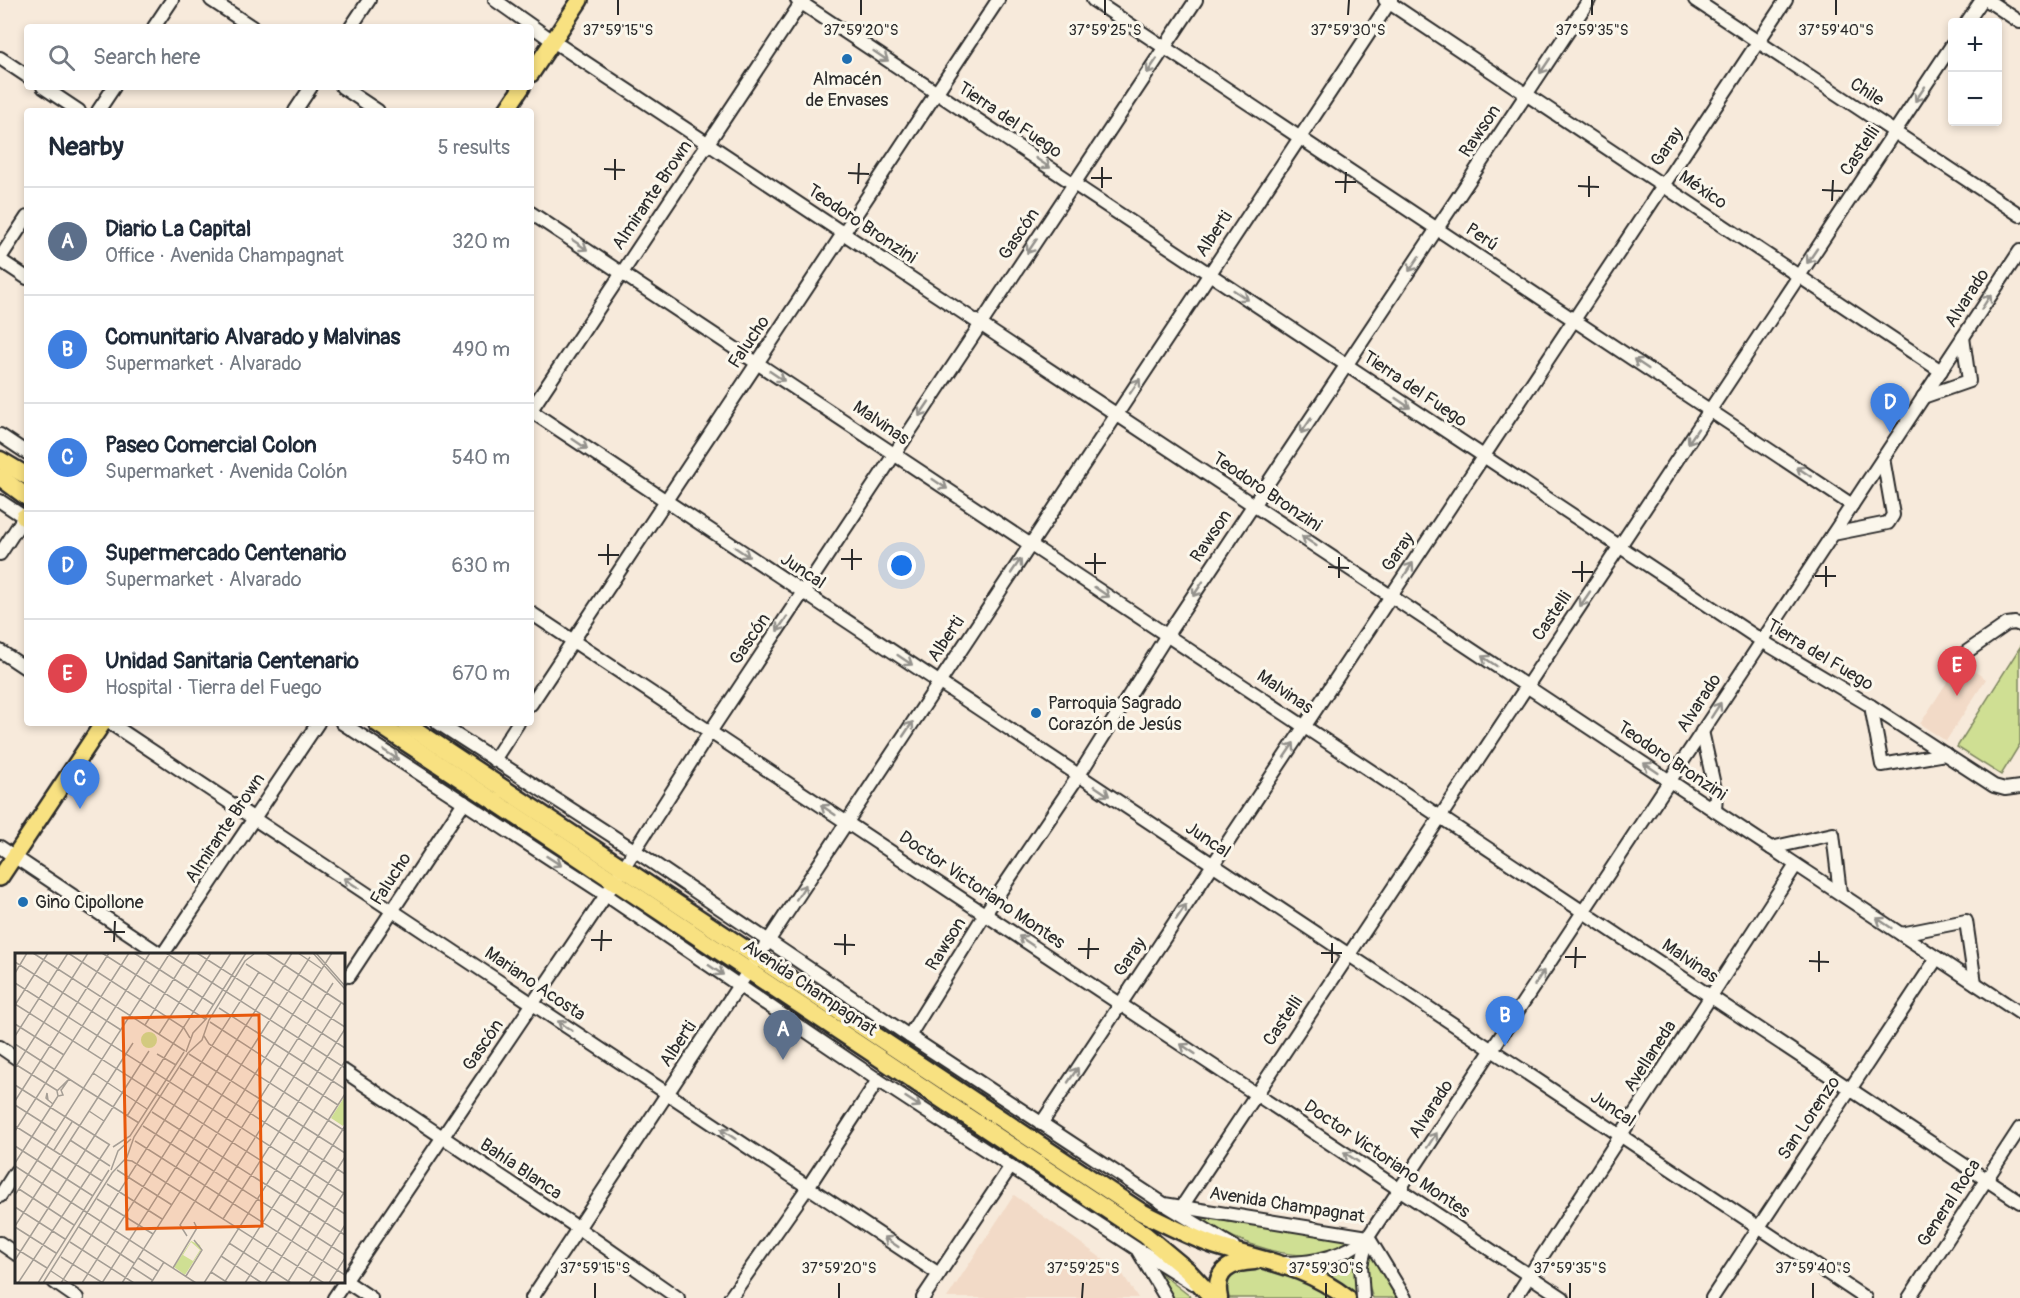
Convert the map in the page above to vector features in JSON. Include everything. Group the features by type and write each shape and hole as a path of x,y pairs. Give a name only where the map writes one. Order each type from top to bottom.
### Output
{"highway":[{"path":"0,460 24,474"},
{"path":"0,477 24,495"},
{"name":"Avenida Champagnat","path":"381,726 614,881 753,964 1141,1212 1198,1239 1316,1277 1347,1298"},
{"name":"Avenida Champagnat","path":"409,726 614,881"},
{"name":"Avenida Champagnat","path":"753,964 1145,1235 1187,1270 1212,1298"},
{"path":"1219,1298 1219,1281 1228,1267 1239,1262 1274,1262"}],"main road":[{"path":"534,69 580,0"},
{"path":"508,108 520,90"},
{"path":"0,878 101,726"}],"street":[{"path":"156,24 172,0"},
{"path":"211,0 247,24"},
{"path":"353,24 369,0"},
{"name":"Teodoro Bronzini","path":"495,0 530,24"},
{"name":"Falucho","path":"534,699 998,0"},
{"name":"Perú","path":"1092,0 1852,505"},
{"name":"Gascón","path":"345,1279 533,1004 710,732 1196,0"},
{"name":"Rawson","path":"909,1036 1167,635 1589,0"},
{"name":"Chile","path":"1695,0 2020,215"},
{"name":"Garay","path":"1041,1124 1786,0"},
{"path":"1970,18 1982,0"},
{"path":"1988,0 2020,22"},
{"name":"Tierra del Fuego","path":"800,1 1762,641 1871,706 1994,786 2005,789 2020,787"},
{"name":"Almirante Brown","path":"534,406 800,1"},
{"name":"México","path":"1388,1 1941,371"},
{"name":"Alberti","path":"532,1298 1300,138 1388,1"},
{"name":"Teodoro Bronzini","path":"534,27 2020,1013"},
{"name":"Castelli","path":"1182,1208 1948,52"},
{"path":"0,58 24,74"},
{"path":"48,90 74,108"},
{"path":"100,108 112,90"},
{"path":"297,108 309,90"},
{"path":"346,90 374,108"},
{"name":"Malvinas","path":"534,215 2020,1202"},
{"path":"24,223 0,259 24,276"},
{"name":"Alvarado","path":"1363,1298 1361,1265 1368,1236 2020,250"},
{"path":"1923,397 1969,381 1963,337"},
{"name":"Juncal","path":"534,413 1865,1298"},
{"path":"0,435 24,451"},
{"path":"1833,534 1888,523 1893,515 1883,458"},
{"path":"0,501 24,519"},
{"path":"0,554 24,523"},
{"name":"Doctor Victoriano Montes","path":"534,614 1563,1298"},
{"path":"1965,653 2007,624 2020,625"},
{"path":"0,651 24,667"},
{"path":"1871,706 1882,765 1946,754"},
{"name":"Mariano Acosta","path":"114,726 939,1274"},
{"name":"Almirante Brown","path":"162,953 316,726"},
{"name":"Avenida Champagnat","path":"347,726 464,802 614,881 739,986 878,1080 1212,1298"},
{"name":"Avenida Champagnat","path":"443,726 634,850 1041,1124 1247,1255"},
{"path":"494,760 516,726"},
{"path":"1702,731 1716,794 1715,811"},
{"name":"Falucho","path":"349,976 464,802"},
{"path":"1771,848 1833,834 1840,893"},
{"path":"0,847 159,953"},
{"name":"Avellaneda","path":"1515,1298 1796,865"},
{"path":"1901,934 1966,921 1975,983"},
{"name":"San Lorenzo","path":"1712,1298 1937,958"},
{"path":"0,1047 15,1057"},
{"name":"Bahía Blanca","path":"345,1072 678,1298"},
{"path":"730,1298 808,1187 878,1080"},
{"name":"General Roca","path":"1909,1298 2020,1128"},
{"path":"923,1298 1011,1166"},
{"path":"0,1196 15,1173"},
{"name":"Avenida Champagnat","path":"1164,1204 1368,1236 1406,1298"},
{"name":"Alvarado","path":"1274,1262 1306,1262 1328,1257 1354,1246 1368,1236"},
{"path":"0,1242 15,1253"},
{"name":"Avenida Champagnat","path":"1137,1249 1166,1298"},
{"path":"345,1281 371,1298"},
{"path":"57,1283 77,1298"},
{"name":"Gascón","path":"334,1298 342,1283"}],"shaded area":[{"path":"1960,662 1986,679 1946,741 1920,724"},
{"path":"1014,1195 1122,1273 1138,1298 947,1298"}],"green space":[{"path":"2020,647 2020,744 2001,775 1957,747"},
{"path":"1196,1217 1352,1239 1335,1249 1316,1254 1273,1251 1231,1236"},
{"path":"1363,1244 1357,1270 1357,1296 1304,1266"},
{"path":"1371,1250 1400,1298 1373,1298 1368,1274"},
{"path":"1252,1268 1286,1275 1337,1298 1226,1298 1226,1284 1230,1276"},
{"path":"1159,1272 1191,1297 1192,1298 1174,1298"}],"place":[{"name":"Almacén de Envases","path":"847,59"},
{"name":"Supermercado Centenario","path":"1890,433"},
{"name":"Unidad Sanitaria Centenario","path":"1957,696"},
{"name":"Parroquia Sagrado Corazón de Jesús","path":"1036,713"},
{"name":"Paseo Comercial Colon","path":"80,809"},
{"name":"Gino Cipollone","path":"23,902"},
{"name":"Comunitario Alvarado y Malvinas","path":"1505,1046"},
{"name":"Diario La Capital","path":"783,1060"}]}
